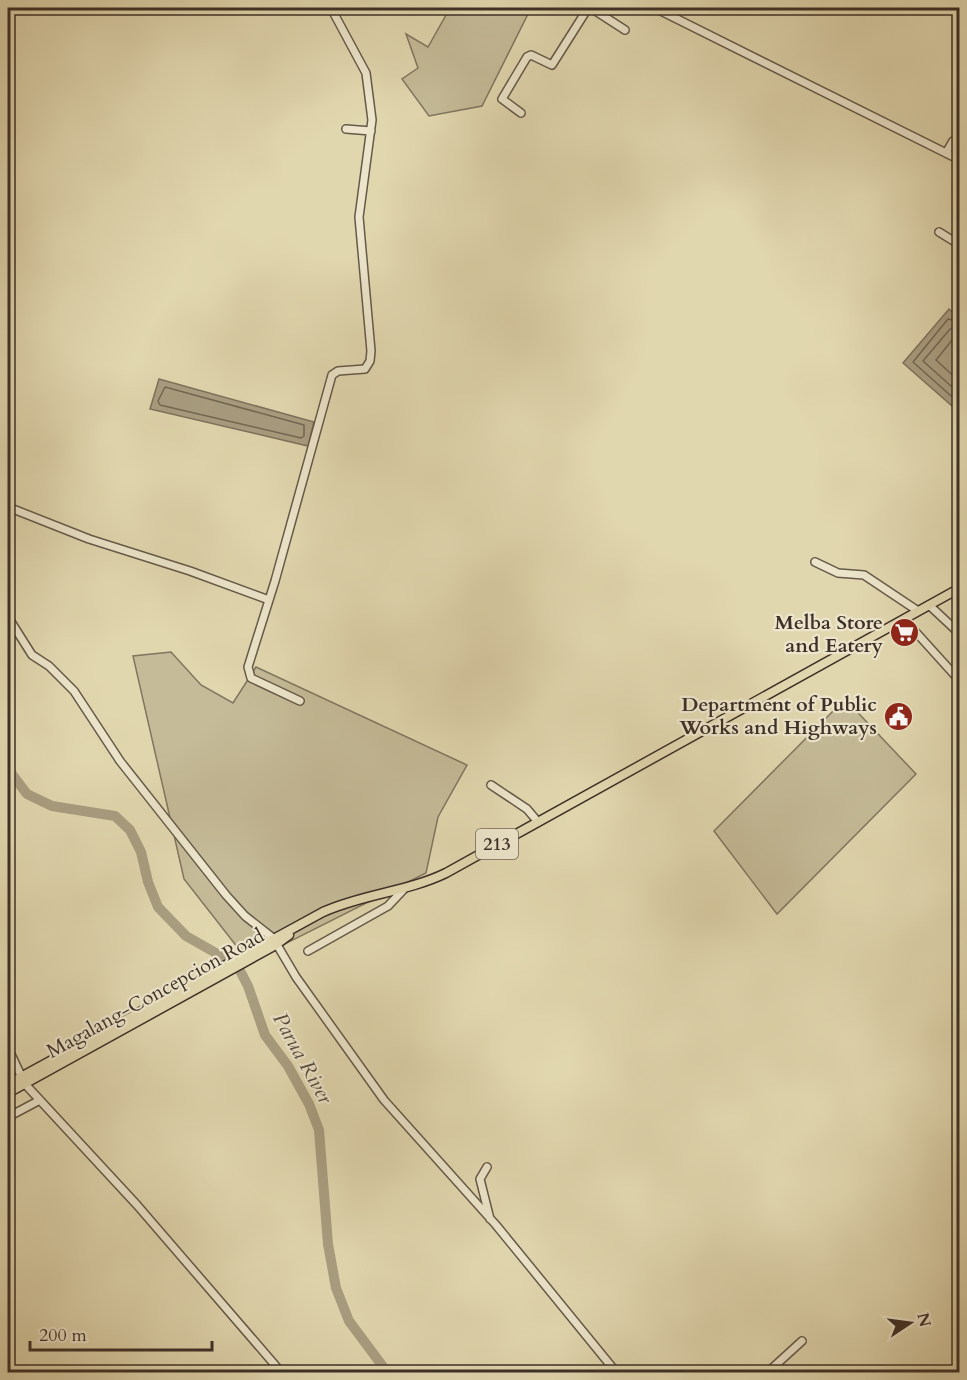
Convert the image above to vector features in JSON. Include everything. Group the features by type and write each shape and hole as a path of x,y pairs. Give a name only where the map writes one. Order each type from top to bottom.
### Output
{"main road":[{"name":"Magalang-Concepcion Road","path":"8,1093 25,1080 274,942 316,916 341,904 404,889 438,877 960,588"},
{"name":"Magalang-Concepcion Road","path":"8,1084 25,1080"}],"street":[{"path":"300,701 260,684 248,674 248,667 332,375 338,371 365,369 370,361 358,217 371,131 366,73 331,8"},
{"path":"521,113 502,99 527,57 531,56 552,65 590,8 625,30"},
{"path":"655,8 960,160"},
{"path":"346,129 371,131"},
{"path":"946,153 953,141"},
{"path":"939,232 960,245"},
{"path":"8,507 89,539 190,571 269,600"},
{"path":"815,562 838,573 864,575 918,611"},
{"path":"929,605 960,634"},
{"path":"8,617 28,651 74,691 120,761 226,895 274,942 296,978 384,1100 490,1219 616,1372"},
{"path":"904,619 932,653 960,681"},
{"path":"491,785 527,809 538,822"},
{"path":"308,951 388,906 404,889"},
{"path":"8,1048 25,1080 40,1100 143,1212 281,1372"},
{"path":"8,1117 40,1100"},
{"path":"487,1167 480,1179 490,1219"},
{"path":"768,1372 802,1341"}],"shaded area":[{"path":"450,8 531,8 482,106 429,116 402,79 418,68 406,34 428,47"},
{"path":"171,652 201,685 233,703 256,667 467,765 438,817 426,873 249,962 184,879 133,656"},
{"path":"845,699 916,774 777,914 714,831"}],"water":[{"path":"949,309 959,318 959,412 903,363"},
{"path":"159,379 314,422 308,446 150,409"}],"waterway":[{"name":"Parua River","path":"8,769 27,794 52,806 115,816 130,830 141,852 148,882 158,907 186,936 237,965 248,986 265,1035 288,1066 309,1104 319,1130 328,1244 336,1288 349,1321 387,1372"}],"place":[{"name":"Melba Store and Eatery","path":"904,633"},
{"name":"Department of Public Works and Highways","path":"898,716"}]}
